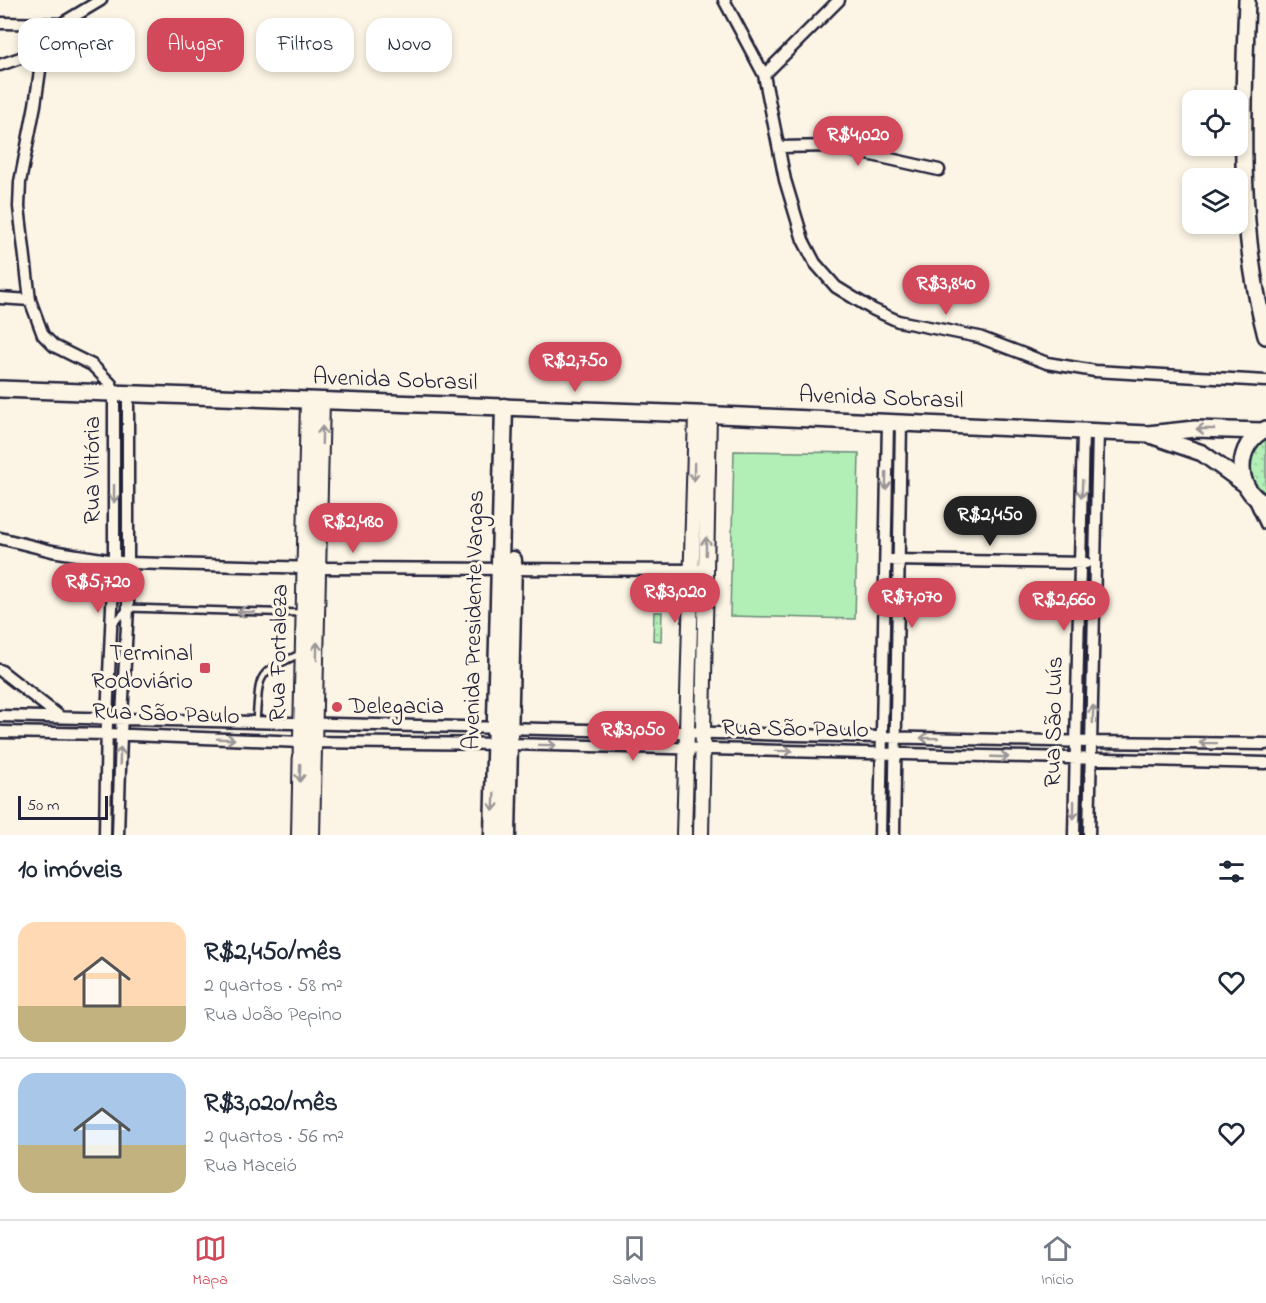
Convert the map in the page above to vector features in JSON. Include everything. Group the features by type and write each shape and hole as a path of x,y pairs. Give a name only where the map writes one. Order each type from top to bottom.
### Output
{"main road":[{"path":"1247,0 1244,168 1247,222 1252,268 1266,336"},
{"name":"Avenida Sobrasil","path":"0,389 702,414 1148,434 1195,429 1264,430"},
{"name":"Avenida Presidente Vargas","path":"507,835 503,736 510,407"},
{"path":"1248,489 1241,464 1243,454 1248,444 1264,430"},
{"name":"Avenida Sobrasil","path":"1148,434 1202,453 1266,504"},
{"name":"Avenida Presidente Vargas","path":"494,835 503,736"}],"street":[{"path":"71,18 101,0"},
{"path":"724,0 765,75 785,180 802,240 814,263 836,287 872,309 898,321 979,337 1047,363 1095,371 1266,381"},
{"path":"765,75 839,0"},
{"path":"0,23 18,23"},
{"path":"0,65 18,59"},
{"path":"39,72 19,191 30,300 43,335 54,346 92,365 121,394"},
{"path":"779,147 832,146 939,170"},
{"path":"0,298 30,300"},
{"name":"Rua Vitória","path":"118,835 128,608 128,467 121,394"},
{"name":"Rua Vitória","path":"105,835 107,719 114,562 114,467 121,394"},
{"name":"Rua Fortaleza","path":"308,742 301,724 303,652 318,568 320,524 321,463 315,400"},
{"name":"Rua Fortaleza","path":"299,835 306,806 308,742 315,724 316,680 311,614 304,567 306,463 315,400"},
{"path":"701,835 704,665 699,570 702,414"},
{"path":"880,835 885,560 894,423"},
{"path":"894,423 899,560 894,835"},
{"name":"Rua São Luís","path":"1074,835 1080,563 1091,431"},
{"name":"Rua São Luís","path":"1089,835 1096,563 1091,431"},
{"path":"306,463 321,463"},
{"path":"114,467 128,467"},
{"path":"1248,489 1266,524"},
{"path":"305,523 320,524"},
{"path":"0,538 52,551 127,563 318,568 699,570"},
{"path":"885,560 1096,563"},
{"path":"684,835 689,665 699,570"},
{"path":"689,665 704,665"},
{"path":"0,670 59,717 88,733"},
{"path":"110,675 124,675"},
{"path":"1077,676 1093,676"},
{"path":"302,680 316,680"},
{"path":"882,682 897,682"},
{"name":"Rua São Paulo","path":"0,716 435,727 571,746 1266,764"},
{"path":"384,726 385,743"},
{"path":"435,727 436,743"},
{"path":"571,730 571,746"},
{"name":"Rua São Paulo","path":"0,732 121,734 308,742 436,743 571,730 1075,742 1266,744"},
{"path":"630,731 630,748"},
{"path":"752,734 753,751"},
{"path":"826,736 826,752"},
{"path":"966,739 966,755"},
{"path":"1034,758 1035,740"},
{"path":"106,786 120,786"},
{"name":"Rua Fortaleza","path":"306,806 312,835"},
{"path":"685,812 701,812"},
{"path":"880,816 894,815"}],"lane":[{"path":"112,624 128,608 311,614"},
{"path":"256,723 259,682 262,674 303,652"}],"green space":[{"path":"1266,438 1266,493 1254,480 1250,466 1254,451"},
{"path":"734,451 859,453 855,619 730,616"},
{"path":"634,584 677,584 677,590 673,588 659,596 638,588"},
{"path":"654,612 662,612 661,641 653,640"}],"place":[{"name":"Terminal Rodoviário","path":"205,668"},
{"name":"Delegacia","path":"337,707"}]}
